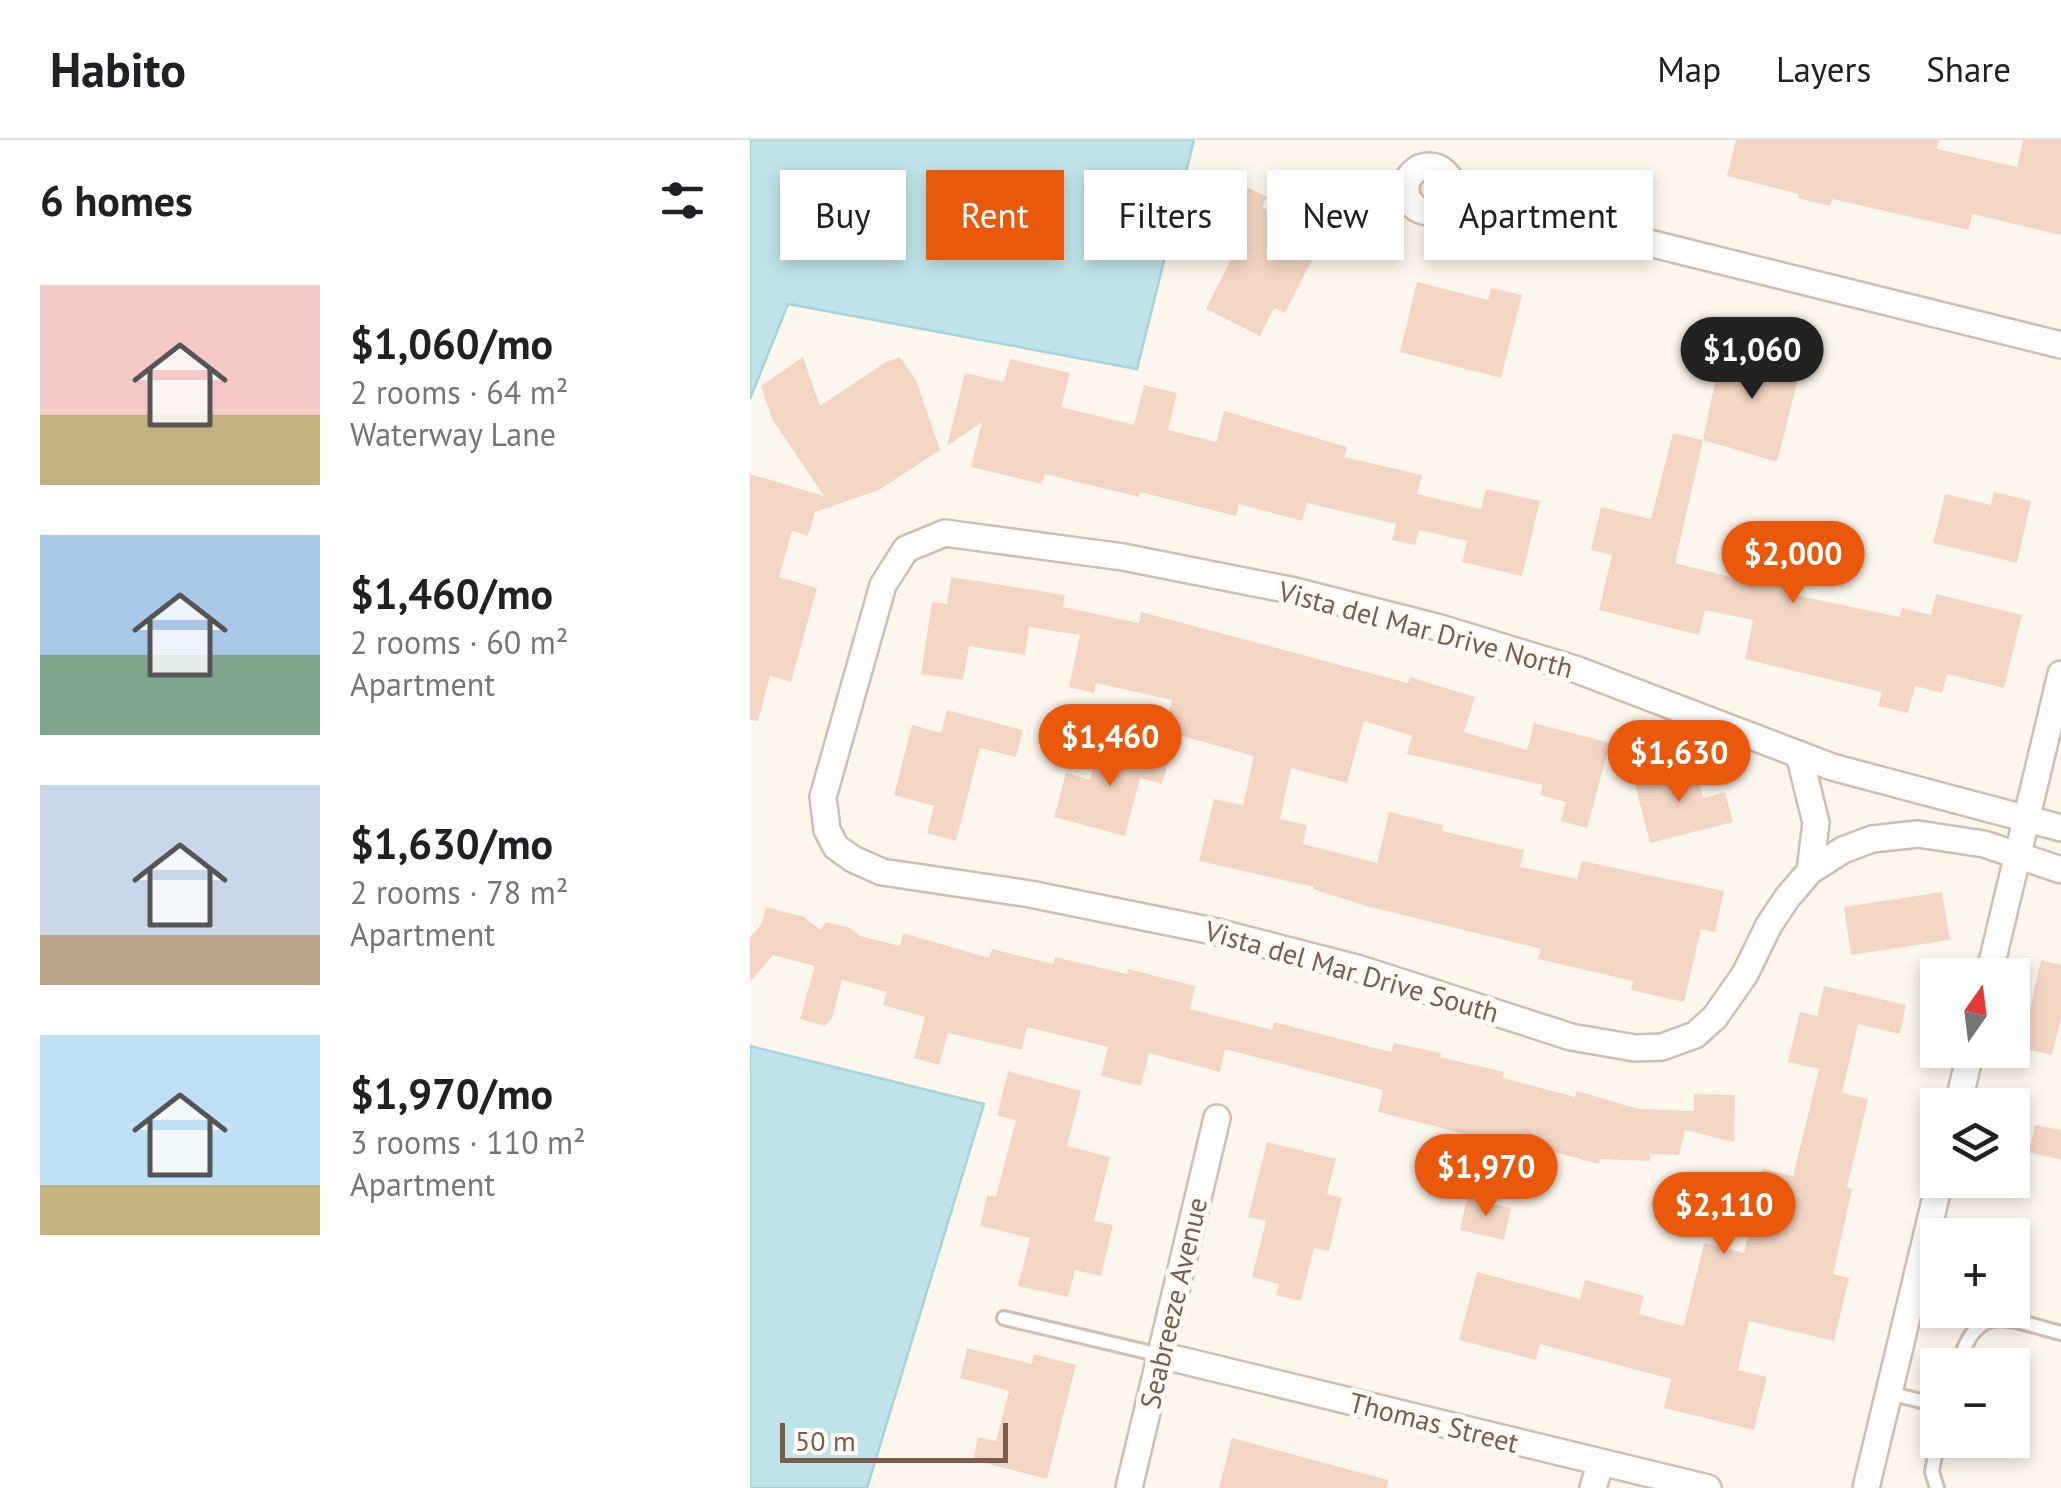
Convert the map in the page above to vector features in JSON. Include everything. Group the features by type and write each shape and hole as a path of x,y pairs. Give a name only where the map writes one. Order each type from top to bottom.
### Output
{"street":[{"path":"1653,244 2061,346"},
{"name":"Vista del Mar Drive North","path":"874,613 882,585 906,549 945,534 1123,557 1295,590 1437,627 1574,669 1832,767 2061,828"},
{"name":"Vista del Mar Drive South","path":"874,613 823,797 827,830 836,847 853,859 882,872 1030,894 1213,931 1358,968 1570,1037 1635,1048 1662,1047 1695,1035 1715,1018 1745,974 1769,925 1810,871 1843,850 1872,839 1918,834 1984,844 2017,856"},
{"path":"1993,958 2061,674"},
{"path":"1799,754 1816,823 1810,871"},
{"path":"2017,856 2061,870"},
{"name":"Seabreeze Avenue","path":"1129,1488 1217,1118"},
{"path":"1866,1488 1936,1198"},
{"name":"Thomas Street","path":"1160,1356 1708,1488"},
{"path":"1593,1488 1600,1462"}],"lane":[{"path":"1004,1318 1160,1356"},
{"path":"1964,1348 1968,1337 1985,1322 2008,1320 2061,1334"},
{"path":"1888,1393 1920,1401"},
{"path":"1934,1458 1932,1472 1937,1488"}],"water":[{"path":"750,140 1194,140 1187,170 1084,170 1084,260 1164,260 1137,369 788,304 750,399"},
{"path":"750,1046 984,1104 867,1488 750,1488"}],"building":[{"path":"1736,140 1939,140 1937,149 2017,167 2023,140 2061,140 2061,235 1972,214 1969,230 1832,199 1830,206 1798,198 1799,194 1727,176"},
{"path":"1247,187 1267,197 1262,207 1267,210 1267,260 1312,260 1285,313 1274,308 1260,336 1206,309 1230,260 1247,260"},
{"path":"1417,282 1488,300 1491,288 1522,295 1501,378 1400,352"},
{"path":"1723,343 1802,363 1777,462 1703,440"},
{"path":"803,357 820,406 886,362 900,357 916,380 940,450 879,490 815,512 808,536 792,531 779,577 817,588 791,682 770,676 758,721 750,720 750,474 824,496 772,419 761,386"},
{"path":"1010,359 1070,373 1061,407 1134,425 1144,385 1177,393 1168,430 1216,442 1224,411 1347,447 1344,457 1422,475 1417,494 1481,509 1486,489 1540,501 1522,576 1462,562 1467,541 1419,530 1415,545 1392,540 1396,524 1307,503 1302,521 1239,504 1236,516 1045,474 1042,484 971,467 982,422 947,446 965,373 1004,382"},
{"path":"1673,433 1703,440 1675,563 1739,579 1747,541 1799,552 1790,594 1900,617 1902,608 1931,615 1936,594 2022,615 2004,688 1947,674 1942,693 1915,686 1908,713 1878,706 1882,692 1745,659 1753,620 1705,610 1699,635 1599,610 1612,555 1591,550 1601,507 1651,519"},
{"path":"1994,492 2031,501 2017,563 1933,543 1945,494 1991,505"},
{"path":"951,577 1065,595 1063,607 1139,623 1141,612 1408,683 1410,677 1475,697 1464,732 1527,750 1534,723 1610,743 1587,828 1561,821 1566,802 1540,795 1543,785 1407,754 1412,736 1364,721 1347,783 1291,768 1280,819 1307,825 1303,844 1377,863 1389,812 1443,825 1442,831 1524,850 1520,867 1577,879 1582,861 1724,891 1715,932 1701,929 1684,1002 1631,990 1633,981 1538,959 1541,949 1366,906 1314,887 1199,861 1214,799 1243,805 1254,756 1164,731 1172,700 1096,683 1094,693 1069,687 1080,635 1029,627 1025,655 969,646 963,680 921,674 932,602 947,604"},
{"path":"947,710 1023,730 1016,757 980,748 956,841 927,833 934,806 894,795 912,725 941,733"},
{"path":"1099,745 1140,755 1142,747 1170,755 1162,784 1140,778 1125,836 1054,817 1066,773 1090,780"},
{"path":"1695,765 1703,798 1725,792 1733,822 1650,843 1634,780"},
{"path":"1942,892 1950,940 1851,955 1844,907"},
{"path":"766,907 804,917 820,930 826,922 900,946 903,933 989,958 992,949 1053,964 1055,957 1127,974 1128,969 1195,986 1190,1009 1272,1030 1274,1022 1391,1052 1394,1043 1441,1053 1440,1057 1504,1072 1503,1078 1575,1097 1577,1091 1639,1109 1694,1111 1694,1094 1735,1095 1734,1142 1685,1130 1679,1155 1650,1154 1650,1161 1600,1159 1599,1164 1550,1151 1548,1160 1516,1152 1517,1147 1378,1112 1383,1090 1225,1049 1220,1072 1149,1053 1141,1086 1101,1076 1108,1047 1027,1027 1022,1050 948,1033 939,1065 914,1058 925,1017 883,1005 887,992 842,980 832,1018 825,1026 800,1019 815,966 773,955 750,982 750,938 761,925"},
{"path":"2041,960 2061,965 2061,1018 2052,1055 2030,1050 2030,1008"},
{"path":"1824,986 1906,1005 1900,1034 1858,1024 1842,1093 1868,1099 1847,1188 1852,1189 1833,1274 1849,1278 1834,1341 1749,1321 1738,1370 1767,1377 1754,1430 1664,1408 1671,1379 1540,1344 1536,1360 1459,1340 1477,1272 1580,1299 1585,1280 1644,1296 1639,1314 1684,1326 1704,1243 1744,1253 1763,1169 1793,1176 1819,1069 1788,1062 1800,1012 1817,1016"},
{"path":"1008,1071 1081,1091 1067,1146 1110,1157 1094,1221 1113,1225 1101,1276 1075,1270 1068,1297 1018,1286 1030,1238 980,1226 987,1195 996,1197 1016,1120 997,1116"},
{"path":"2035,1125 2061,1130 2061,1160 2030,1152"},
{"path":"1267,1142 1336,1159 1327,1194 1342,1198 1329,1251 1314,1248 1301,1301 1276,1295 1279,1284 1252,1277 1266,1221 1248,1217"},
{"path":"1467,1198 1511,1208 1504,1240 1460,1230"},
{"path":"967,1348 1032,1364 1034,1354 1076,1365 1047,1479 973,1460 978,1437 996,1441 1009,1391 960,1378"},
{"path":"1232,1438 1388,1480 1387,1488 1219,1488"}]}
